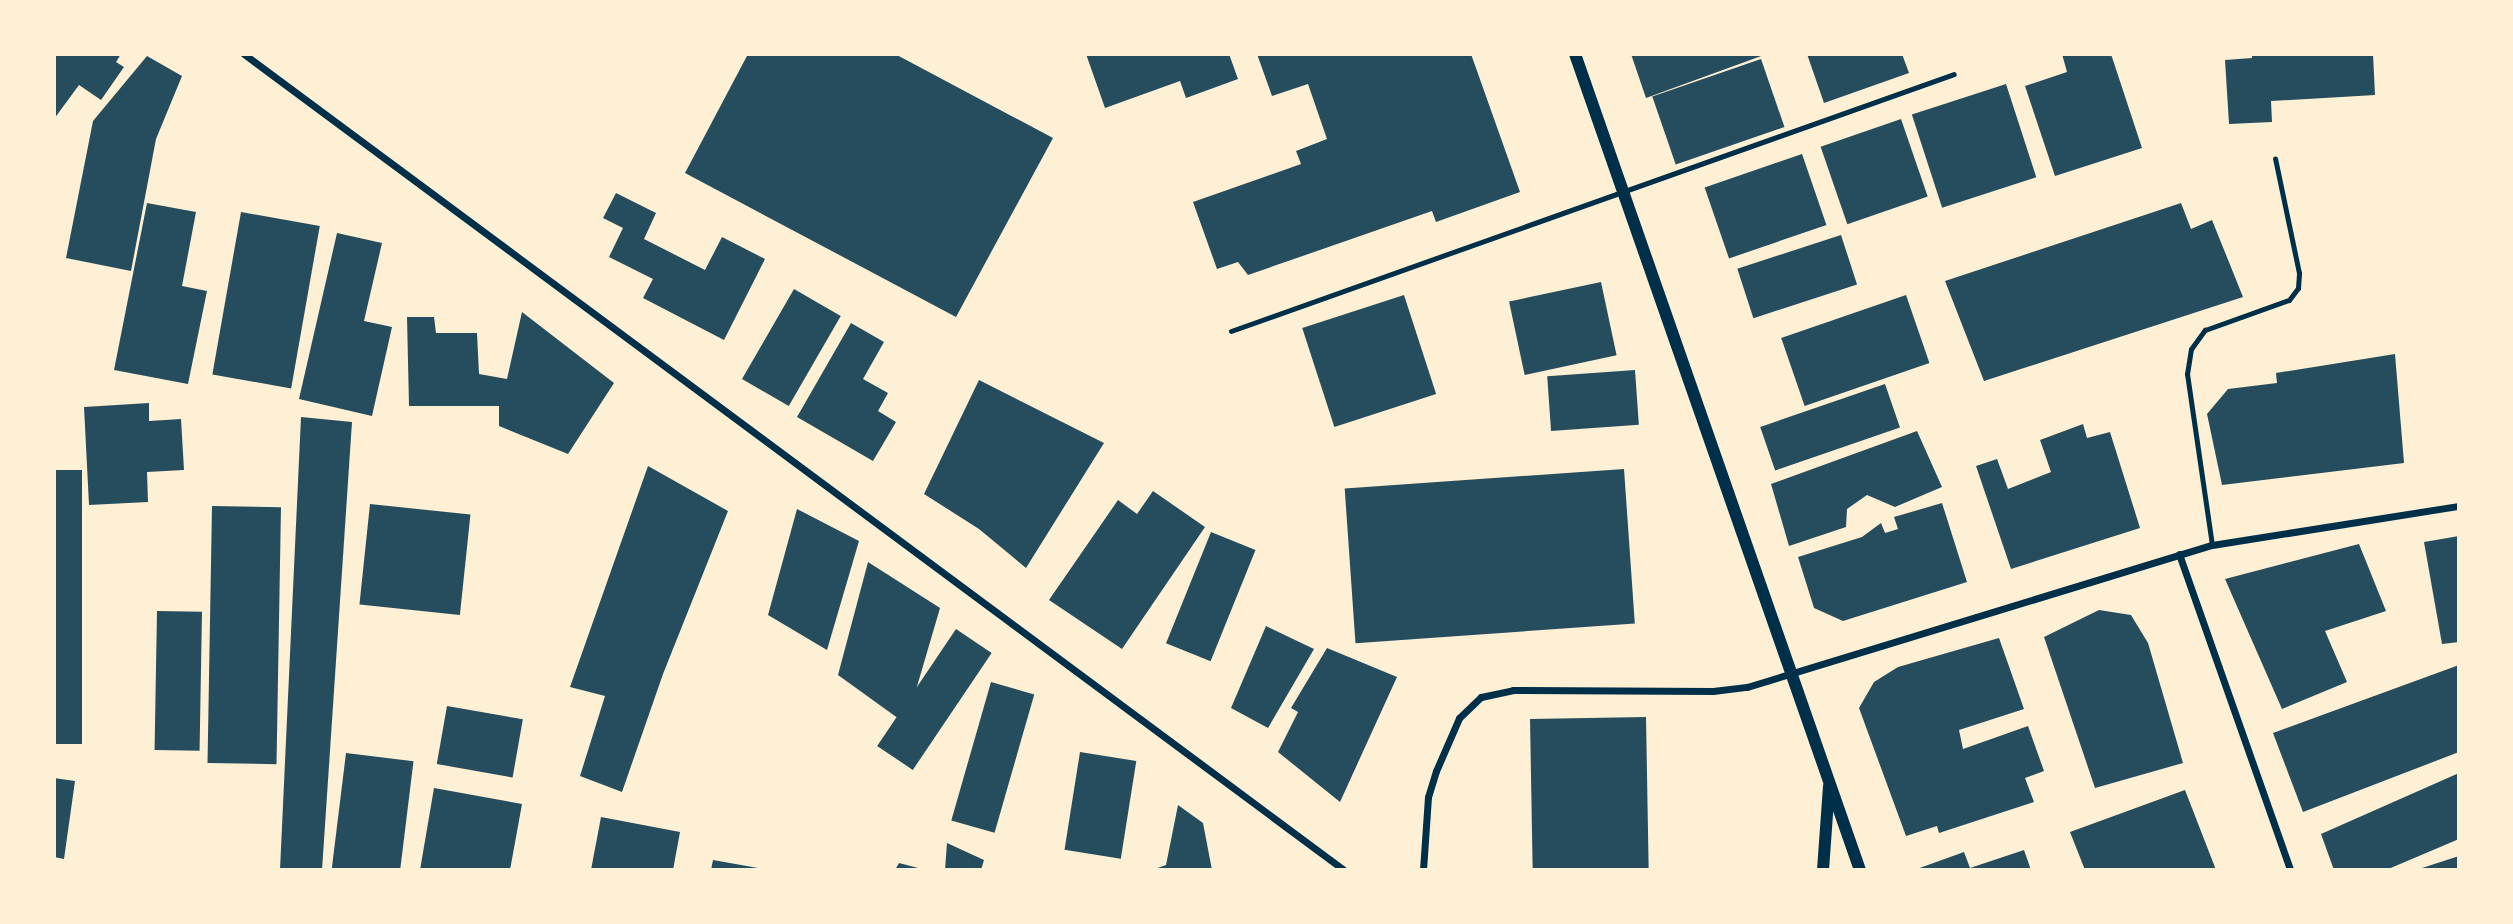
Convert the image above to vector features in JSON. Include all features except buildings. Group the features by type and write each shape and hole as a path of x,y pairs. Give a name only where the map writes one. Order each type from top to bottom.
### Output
{"street":[{"path":"244,54 1344,870"},
{"path":"1575,54 1794,674 1860,870"},
{"path":"1423,870 1428,797 1436,771 1459,718 1481,697 1513,690 1713,691 1794,674 2212,545 2459,506"},
{"path":"2179,554 2290,870"},
{"path":"1823,870 1830,778"}],"lane":[{"path":"1231,331 1954,74"},
{"path":"2212,545 2187,374 2191,349 2205,330 2289,300 2298,288 2299,273 2275,158"}]}
